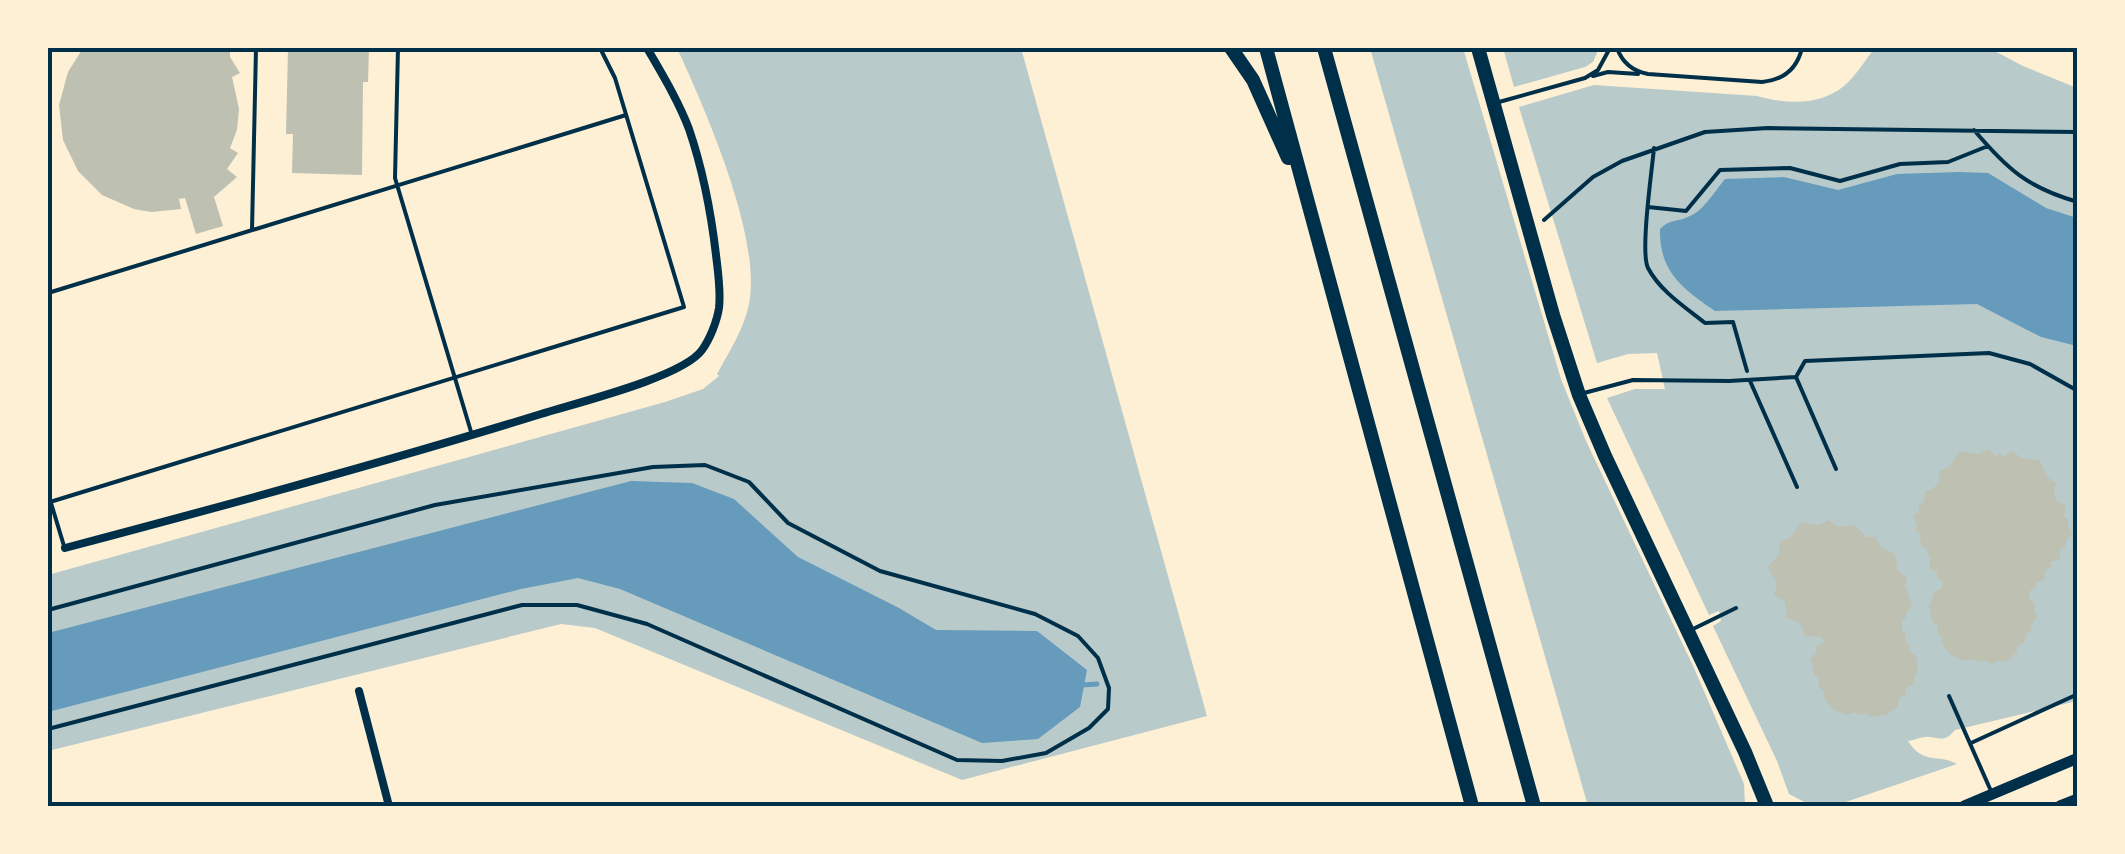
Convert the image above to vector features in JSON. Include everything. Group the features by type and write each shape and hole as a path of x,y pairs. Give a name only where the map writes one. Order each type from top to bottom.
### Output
{"highway":[{"path":"1232,48 1252,80 1306,196"},
{"path":"1266,48 1472,806"},
{"path":"1324,48 1534,806"},
{"path":"1478,48 1579,395 1746,752 1767,806"}],"main road":[{"path":"1964,806 2078,758"},
{"path":"2060,806 2078,798"}],"street":[{"path":"64,548 306,484 665,376 701,353 719,308 719,274 705,182 688,127 647,48"},
{"path":"360,691 389,806"}],"lane":[{"path":"252,230 256,48"},
{"path":"398,48 395,178 472,435"},
{"path":"50,502 684,307 615,78 600,48"},
{"path":"1585,78 1598,70 1614,48 1627,64 1648,74"},
{"path":"1493,104 1608,72 1769,81 1792,69 1802,48"},
{"path":"48,293 626,116"},
{"path":"1796,377 1805,361 1989,353 2018,358 2078,391"},
{"path":"1579,395 1632,380 1796,377"},
{"path":"1796,377 1836,469"},
{"path":"1750,380 1797,486"},
{"path":"48,493 64,548"},
{"path":"1688,631 1736,608"},
{"path":"1970,743 2078,694"},
{"path":"1950,696 1993,795"}],"path":[{"path":"1529,233 1593,177 1622,160 1706,132 1768,128 2078,132"},
{"path":"1974,130 2004,164 2036,188 2078,202"},
{"path":"1648,207 1686,211 1720,170 1790,168 1840,182 1900,164 1948,162 1988,146"},
{"path":"1654,148 1646,265 1667,293 1705,324 1733,322 1750,380"},
{"path":"48,610 435,505 653,466 704,465 749,482 788,523 880,571 1035,614 1078,636 1098,658 1109,688 1108,709 1089,728 1046,753 1002,761 957,760 647,624 578,605 522,605 48,729"}],"shaded area":[{"path":"677,48 1021,48 1207,716 962,780 595,628 561,624 48,751 48,575 665,402 703,389 719,376 749,304 747,244 728,174"},
{"path":"1370,48 1463,48 1561,379 1744,784 1745,806 1588,806"},
{"path":"1503,48 1599,48 1593,62 1585,67 1514,87"},
{"path":"1875,48 1989,48 2077,88 2077,701 1955,730 1944,738 1908,741 1920,754 1957,764 1834,806 1812,806 1789,794 1713,626 1721,621 1719,611 1709,615 1607,398 1635,389 1665,389 1657,353 1628,354 1597,363 1519,107 1594,85 1757,96 1791,102 1813,100 1844,86"}],"water":[{"path":"1988,173 2046,208 2077,218 2077,346 2041,337 1977,304 1715,311 1683,287 1664,257 1660,229 1695,213 1725,179 1784,177 1838,190 1897,174"},
{"path":"631,481 692,483 734,499 798,557 936,630 1037,631 1087,670 1080,707 1038,739 982,743 620,589 578,578 521,589 48,712 48,633"}],"building":[{"path":"83,48 230,48 230,57 240,73 232,77 239,109 230,148 238,153 227,169 237,177 214,197 223,226 196,234 185,198 179,199 181,209 134,209 102,195 78,171 63,140 59,105 68,72"},
{"path":"288,48 369,48 368,82 363,82 362,175 292,173 293,134 286,134"},
{"path":"1988,449 1996,456 2013,451 2021,458 2039,460 2047,477 2056,483 2054,492 2057,501 2066,506 2064,516 2072,534 2060,549 2060,559 2051,562 2045,579 2030,591 2029,600 2034,603 2037,617 2025,642 2017,646 2017,652 2006,662 1991,664 1952,656 1942,644 1929,606 1943,581 1929,567 1931,558 1920,544 1921,534 1916,531 1913,516 1924,502 1925,491 1939,481 1939,471 1949,467 1960,451 1978,454"},
{"path":"1829,520 1838,527 1855,525 1866,537 1876,537 1880,547 1895,554 1898,571 1907,577 1905,588 1913,605 1902,619 1902,630 1909,651 1916,656 1918,671 1913,685 1899,698 1898,706 1886,715 1846,715 1833,709 1823,697 1810,660 1816,646 1824,642 1821,637 1805,636 1799,622 1787,618 1785,602 1774,595 1777,583 1768,567 1779,554 1780,542 1791,537 1801,522 1819,525"}],"waterway":[{"path":"1082,685 1097,684"}]}
